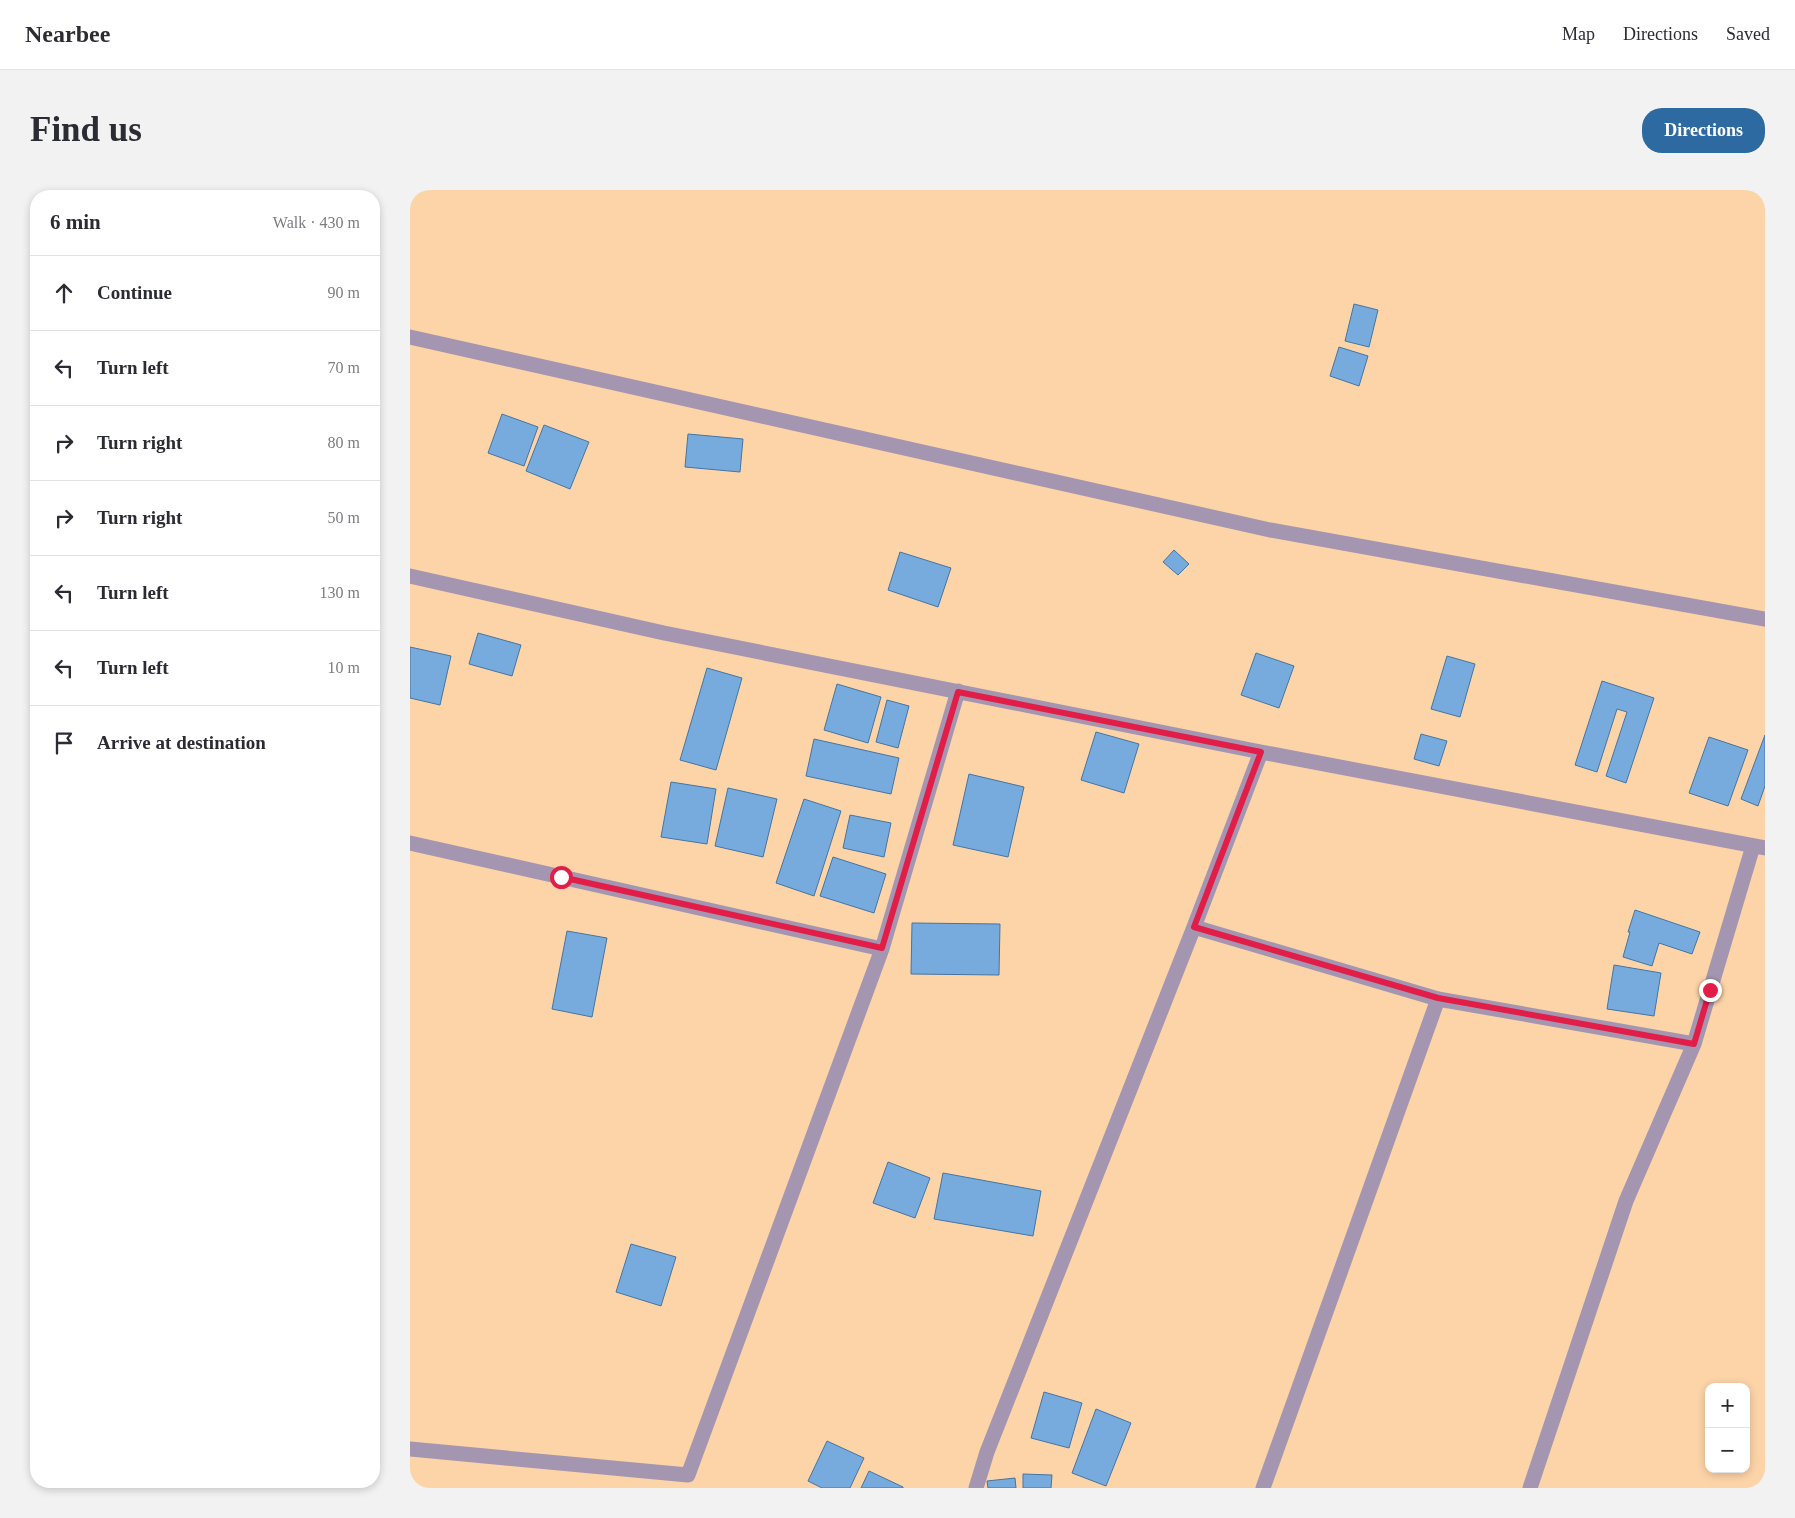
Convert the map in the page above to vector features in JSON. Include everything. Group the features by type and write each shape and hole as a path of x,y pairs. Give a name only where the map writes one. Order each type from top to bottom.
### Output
{"street":[{"path":"410,337 1270,530 1765,618"},
{"path":"410,576 664,633 1261,752 1759,847 1694,1044 1626,1201 1530,1488"},
{"path":"410,1449 687,1482 882,948 958,692"},
{"path":"976,1488 986,1452 1194,927 1261,752"},
{"path":"410,844 882,948"},
{"path":"1194,927 1438,998 1694,1044"},
{"path":"1263,1488 1438,998"}],"building":[{"path":"1354,304 1378,310 1369,347 1345,341"},
{"path":"1339,347 1368,356 1359,386 1330,376"},
{"path":"502,414 538,427 524,466 488,453"},
{"path":"544,425 589,442 570,489 526,471"},
{"path":"688,434 743,439 740,472 685,467"},
{"path":"1174,550 1189,564 1178,575 1163,562"},
{"path":"900,552 951,568 938,607 888,590"},
{"path":"478,633 521,645 512,676 469,664"},
{"path":"410,647 451,656 440,705 410,698"},
{"path":"1256,653 1294,666 1279,708 1241,695"},
{"path":"1447,656 1475,664 1460,717 1431,709"},
{"path":"707,668 742,678 716,770 680,760"},
{"path":"1602,681 1654,698 1626,783 1606,776 1627,712 1617,709 1597,772 1575,765"},
{"path":"837,684 881,697 868,743 824,730"},
{"path":"887,700 909,706 898,748 876,742"},
{"path":"1096,732 1139,744 1124,793 1081,780"},
{"path":"1421,734 1447,741 1439,766 1414,759"},
{"path":"1765,735 1765,786 1758,806 1741,799"},
{"path":"1709,737 1748,750 1728,806 1689,793"},
{"path":"814,739 899,758 891,794 806,776"},
{"path":"969,774 1024,787 1008,857 953,845"},
{"path":"671,782 716,789 707,844 661,837"},
{"path":"728,788 777,799 763,857 715,846"},
{"path":"804,799 841,811 814,896 776,883"},
{"path":"850,815 891,823 884,857 843,848"},
{"path":"833,857 886,874 874,913 820,896"},
{"path":"1635,910 1700,932 1692,954 1659,943 1652,966 1623,957"},
{"path":"912,923 1000,924 999,975 911,974"},
{"path":"567,931 607,938 592,1017 552,1009"},
{"path":"1614,965 1661,973 1654,1016 1607,1009"},
{"path":"888,1162 930,1178 915,1218 873,1203"},
{"path":"943,1173 1041,1191 1033,1236 934,1219"},
{"path":"631,1244 676,1257 661,1306 616,1292"},
{"path":"1044,1392 1082,1403 1069,1448 1031,1438"},
{"path":"1096,1409 1131,1423 1106,1486 1072,1473"},
{"path":"827,1441 864,1458 850,1488 822,1488 808,1481"},
{"path":"869,1471 903,1487 903,1488 861,1488"},
{"path":"1023,1474 1052,1475 1051,1488 1023,1488"},
{"path":"1015,1478 1016,1488 988,1488 987,1481"}],"route":[{"path":"561,877 882,948 958,692 1261,752 1194,927 1438,998 1694,1044 1710,990"}]}
